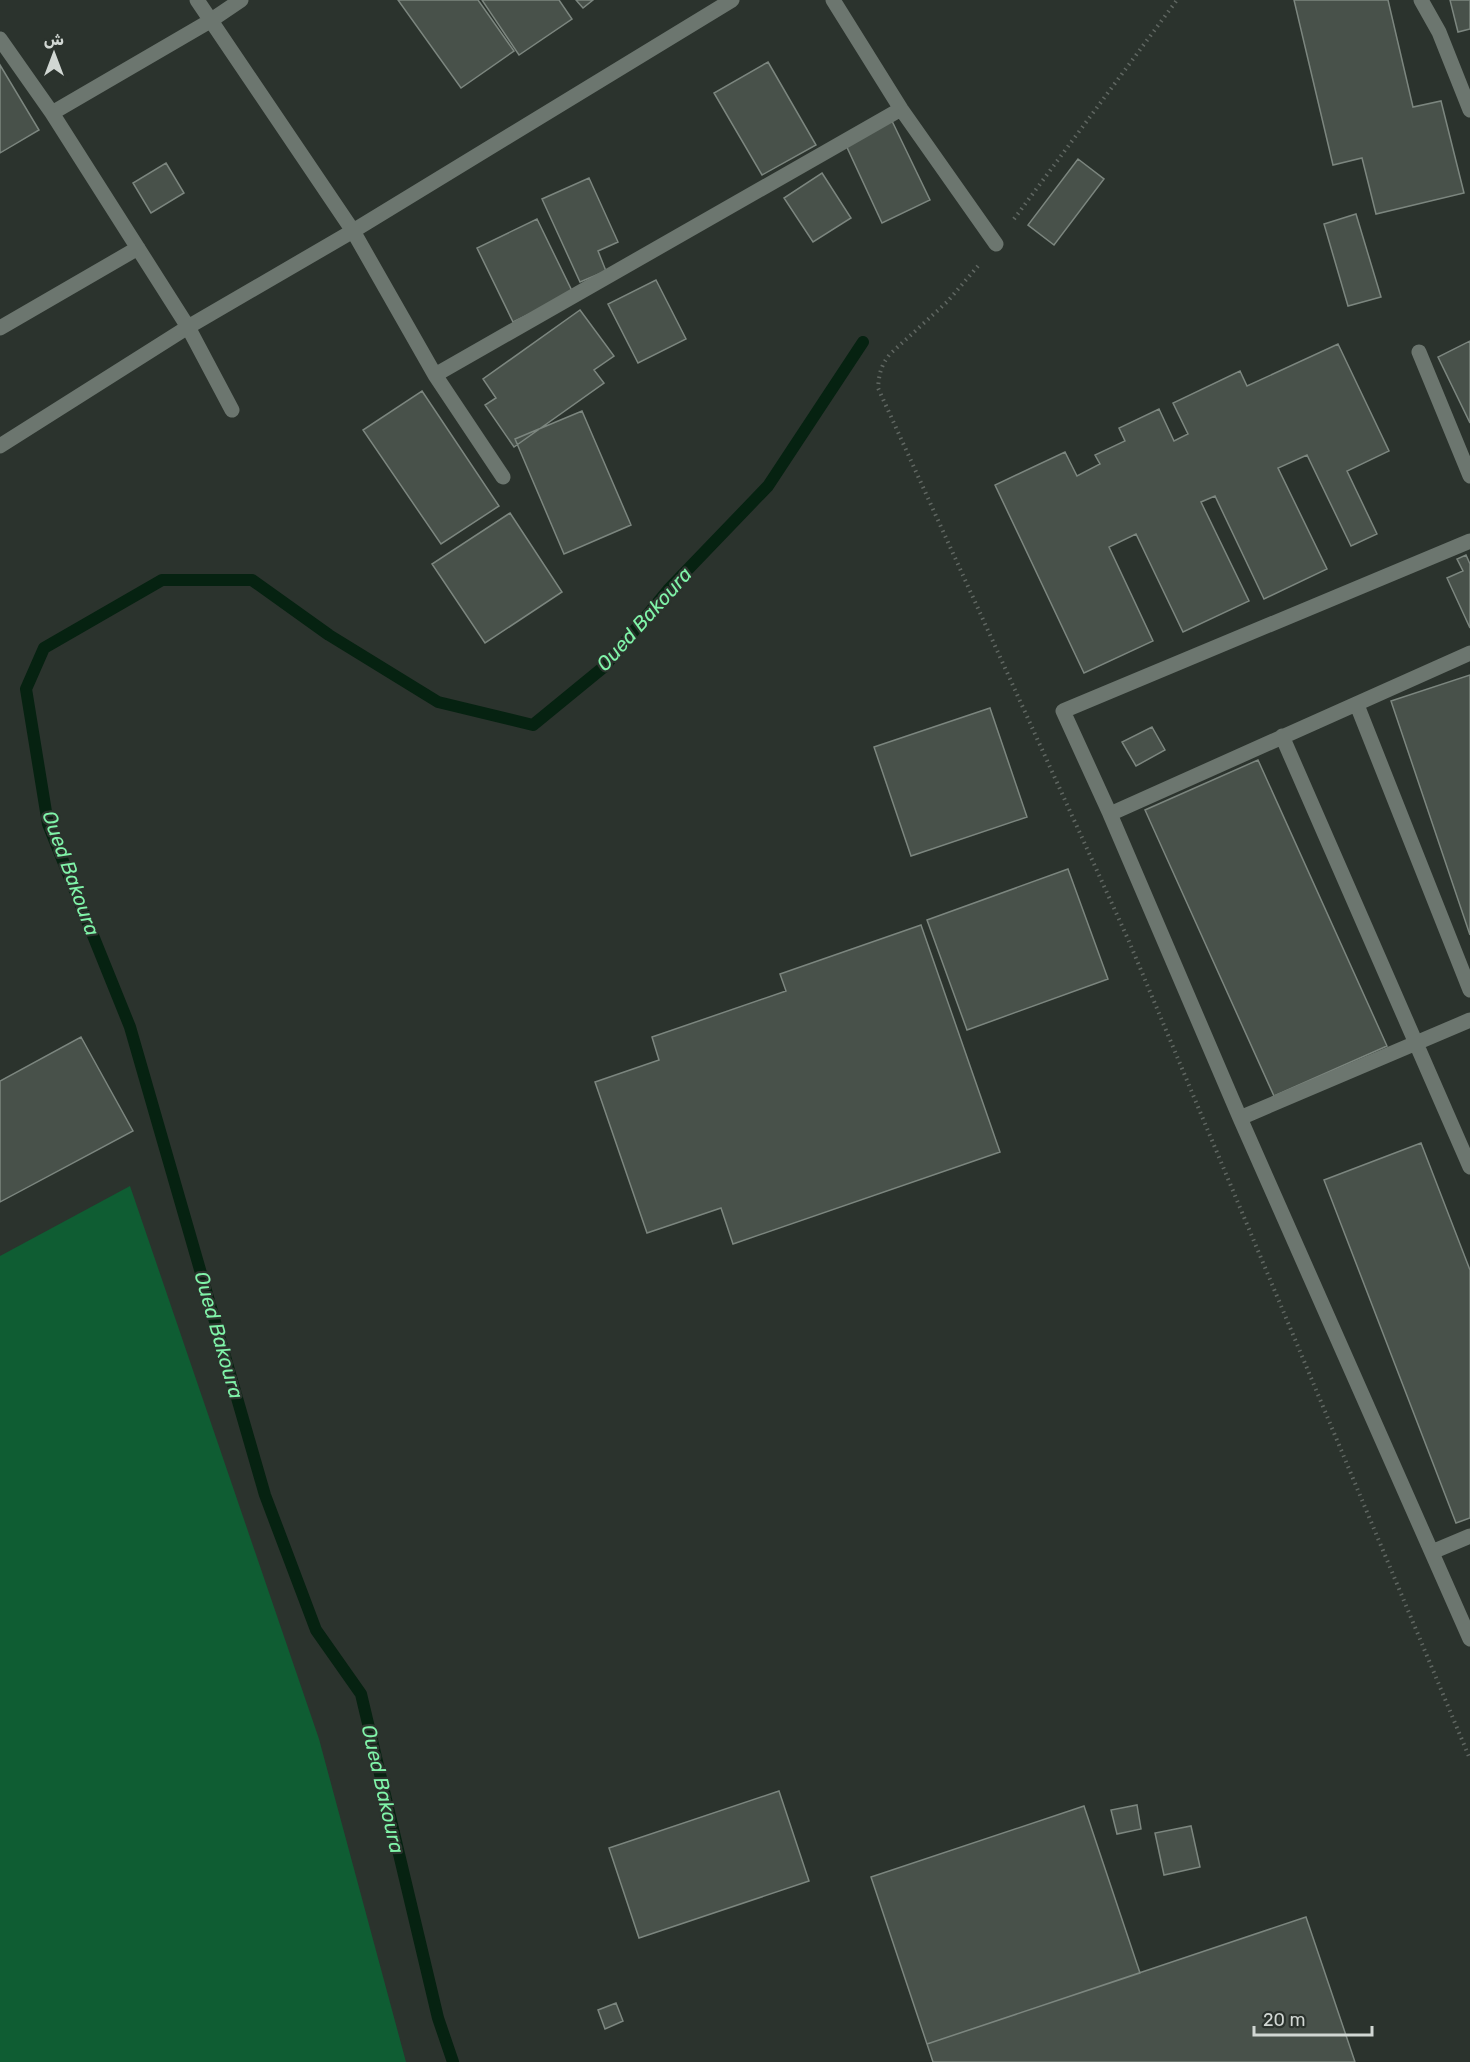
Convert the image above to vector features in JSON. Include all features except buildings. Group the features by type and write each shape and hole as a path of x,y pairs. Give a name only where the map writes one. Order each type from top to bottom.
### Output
{"street":[{"path":"197,0 353,231 435,375 503,477"},
{"path":"52,113 210,21 241,0"},
{"path":"0,446 188,327 353,231 732,0"},
{"path":"833,0 901,109 996,244"},
{"path":"1421,0 1439,32 1470,110"},
{"path":"0,39 52,113 188,327 232,410"},
{"path":"435,375 901,109"},
{"path":"0,328 138,248"},
{"path":"1419,352 1470,476"},
{"path":"1470,541 1063,711 1470,1639"},
{"path":"1110,814 1282,736 1357,705 1470,652"},
{"path":"1357,705 1470,990"},
{"path":"1282,736 1470,1167"},
{"path":"1240,1118 1470,1020"},
{"path":"1432,1552 1470,1536"}],"green space":[{"path":"130,1186 319,1739 406,2062 0,2062 0,1256"}],"waterway":[{"name":"Oued Bakoura","path":"453,2062 438,2018 361,1694 316,1630 265,1495 130,1027 48,824 26,689 44,648 162,580 252,580 329,635 438,702 533,725 605,666 668,590 768,486 863,342"}]}
